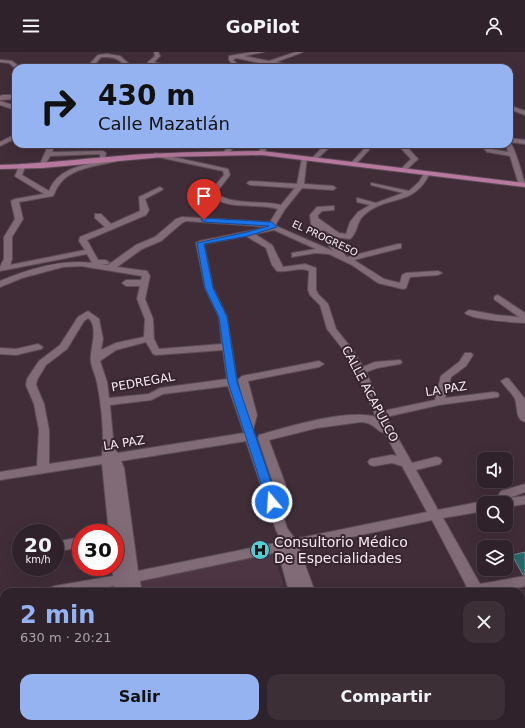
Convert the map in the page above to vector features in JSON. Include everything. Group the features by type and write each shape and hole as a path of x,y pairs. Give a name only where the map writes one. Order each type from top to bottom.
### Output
{"main road":[{"path":"0,167 42,166 155,155 262,153 524,185"}],"street":[{"path":"154,64 150,63 158,56 156,52"},
{"path":"235,64 231,58 235,56 262,52"},
{"path":"269,63 301,52"},
{"path":"93,64 100,56 120,56 127,64"},
{"path":"235,56 276,64"},
{"path":"0,61 10,62 13,64"},
{"path":"2,98 12,97"},
{"path":"0,103 12,107"},
{"path":"513,108 525,113"},
{"path":"0,144 12,138"},
{"path":"513,140 525,142"},
{"path":"42,166 50,148"},
{"path":"225,154 230,148"},
{"path":"262,153 263,148"},
{"path":"314,159 326,148"},
{"path":"353,164 367,148"},
{"path":"403,170 415,159 404,148"},
{"path":"486,148 489,151 513,155"},
{"path":"510,148 524,185"},
{"path":"47,154 101,152 103,153 102,159"},
{"path":"155,155 226,170 227,175 212,193 219,198 232,202 279,207"},
{"path":"50,195 52,188 59,179 70,172 115,160 117,158"},
{"path":"305,158 300,186 279,207 272,225 248,234 200,243 209,288 223,317 232,382 287,545 306,588"},
{"path":"22,167 18,176 50,195"},
{"path":"314,219 337,235 347,236 351,234 352,226 357,216 376,205 410,193 421,184 427,173"},
{"path":"250,183 333,188"},
{"path":"374,184 410,193"},
{"path":"117,262 95,262 83,239 142,213 145,210 141,198 160,189"},
{"path":"3,268 8,259 8,237 19,219 15,201 50,195"},
{"path":"360,200 376,205"},
{"path":"331,208 320,208 316,212 314,219 315,224 346,258"},
{"path":"98,216 109,227"},
{"name":"EL PROGRESO","path":"108,268 138,247 158,239 179,221 185,219 272,225 346,258 381,281 387,283 403,286 406,275 438,273"},
{"name":"CALLE ACAPULCO","path":"248,234 264,242 271,248 277,267 281,269 305,266 312,270 312,290 314,295 324,304 332,329 350,352 380,416 435,515 472,588"},
{"path":"295,256 320,251 346,258 398,246"},
{"path":"3,268 90,251"},
{"path":"0,284 25,274 63,265 81,264 144,273 146,274 145,283 141,291 141,300 149,318 149,339 156,352 227,347"},
{"path":"126,283 145,283"},
{"path":"498,298 525,318"},
{"path":"469,313 497,318 525,318"},
{"path":"43,469 44,430 39,404 31,385 32,378 38,372 42,362 64,347 81,319 88,314 95,319 97,326 98,338 95,361 102,382 105,402 110,469 118,524"},
{"path":"95,361 102,352 114,346 149,339"},
{"path":"0,351 16,352 38,347"},
{"path":"439,402 446,376 463,364 468,355"},
{"path":"360,371 375,365 397,362"},
{"path":"250,432 252,415 243,380 245,378 318,364"},
{"path":"506,381 520,399 521,410 525,418"},
{"name":"PEDREGAL","path":"105,402 151,396 160,391 232,382"},
{"name":"LA PAZ","path":"380,416 439,402 494,395"},
{"path":"272,502 280,486 263,438 311,426 357,418 369,419 378,422 393,449 407,465"},
{"name":"LA PAZ","path":"0,476 43,469 110,454 250,432"},
{"path":"374,462 392,459 407,465 436,461"},
{"path":"503,496 504,494 525,488"},
{"path":"513,502 525,500"},
{"path":"98,588 120,586 134,578 287,545 477,507"},
{"path":"287,545 295,588"},
{"path":"124,549 134,578 135,588"},
{"path":"120,576 120,586"},
{"path":"489,588 525,581"}],"shaded area":[{"path":"274,554 284,588 137,588 136,581"}],"building":[{"path":"525,552 525,575 523,575 513,555"}],"place":[{"name":"Consultorio Médico De Especialidades","path":"260,550"}],"route":[{"path":"204,220 272,224 273,227 271,229 200,243 209,288 223,317 232,382 272,502"}]}
